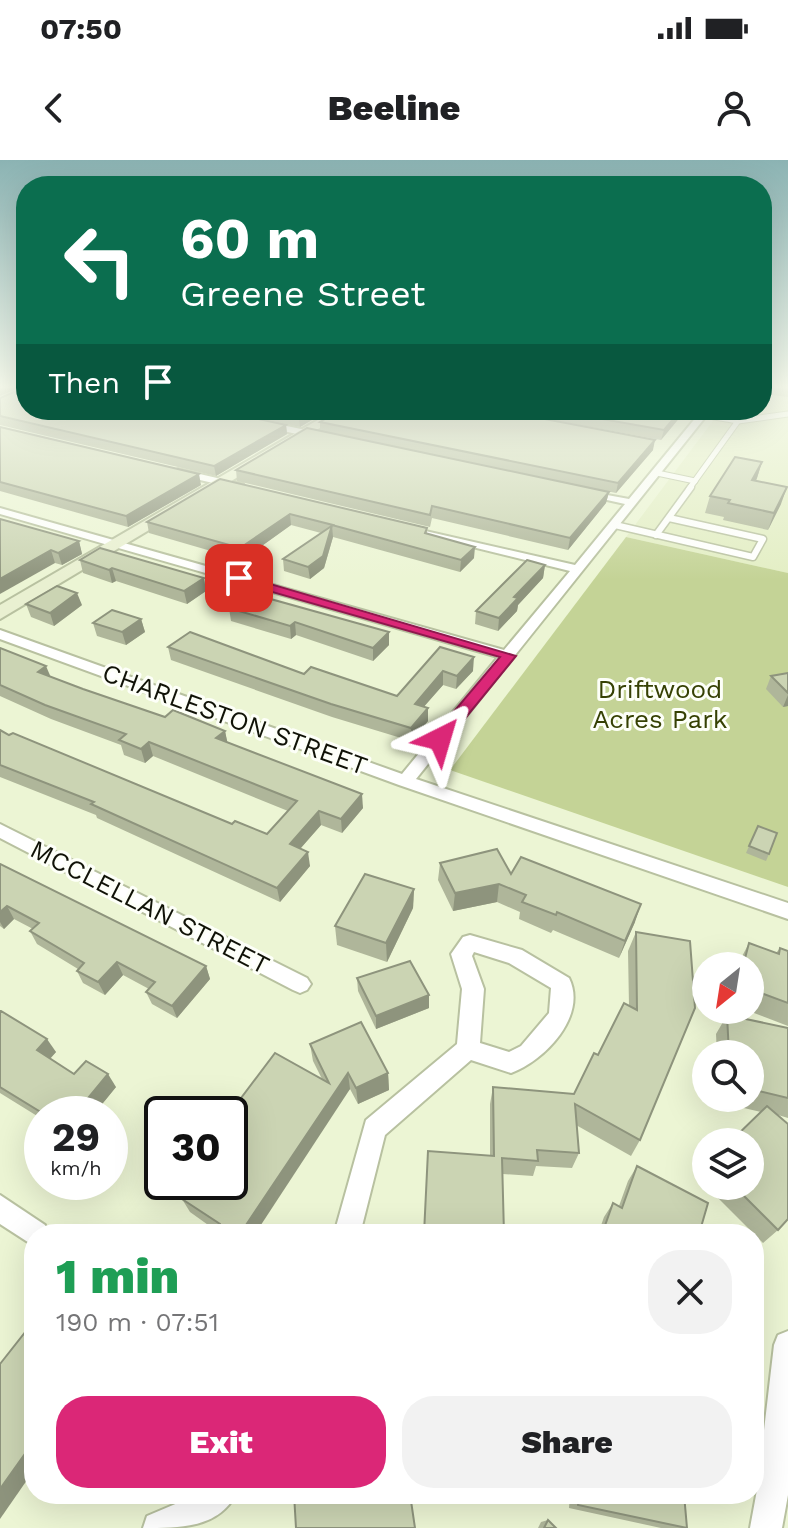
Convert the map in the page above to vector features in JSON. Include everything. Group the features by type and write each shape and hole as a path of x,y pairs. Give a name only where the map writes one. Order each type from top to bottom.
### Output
{"street":[{"path":"0,613 274,452"},
{"path":"405,781 674,452"},
{"path":"163,468 254,490"},
{"path":"572,489 634,503"},
{"path":"0,511 509,656"},
{"path":"393,524 578,569"},
{"name":"CHARLESTON STREET","path":"0,634 405,781 788,911"},
{"name":"MCCLELLAN STREET","path":"0,830 300,984"},
{"path":"350,1224 375,1128 468,1049 473,989 461,954 470,943 515,956 562,984 560,1016 529,1053 511,1063 468,1049"},
{"path":"0,1208 24,1225"},
{"path":"766,1528 773,1490 788,1345"},
{"path":"159,1528 211,1504"}],"lane":[{"path":"656,535 716,452"},
{"path":"657,473 695,481"},
{"path":"615,525 753,557 763,539 669,518"}],"shaded area":[{"path":"690,452 788,452 788,573 626,537"}],"green space":[{"name":"Driftwood Acres Park","path":"626,537 788,573 788,887 450,770"}],"building":[{"path":"0,452 105,452 199,474 126,516 0,482"},
{"path":"153,452 239,452 214,466"},
{"path":"267,452 419,452 609,492 570,538 432,506 430,515 236,470"},
{"path":"466,452 645,452 618,483"},
{"path":"735,457 762,462 752,480 787,487 774,513 710,496"},
{"path":"220,479 427,528 425,533 475,547 461,560 290,514 240,548 147,522"},
{"path":"0,519 79,541 58,553 51,550 0,579"},
{"path":"332,526 323,556 308,567 283,559"},
{"path":"100,548 204,578 184,591 80,560"},
{"path":"527,560 545,565 514,597 518,598 499,618 476,611"},
{"path":"57,586 77,593 50,613 26,604"},
{"path":"249,593 389,632 373,648 295,622 290,626 229,608"},
{"path":"112,610 141,619 122,632 93,623"},
{"path":"190,632 304,674 311,667 397,696 440,647 474,657 457,676 443,671 415,704 428,708 411,728 331,704 168,647"},
{"path":"0,648 46,666 38,672 165,717 173,710 225,731 216,738 362,794 341,819 319,811 290,844 308,852 277,888 91,804 94,802 0,765 0,730 232,824 235,821 267,834 297,801 149,742 141,749 119,740 126,734 0,685"},
{"path":"788,673 788,693 771,676"},
{"path":"758,826 777,833 769,854 749,846"},
{"path":"497,849 511,874 521,857 641,904 625,941 557,912 556,915 522,902 526,895 499,884 455,893 440,863"},
{"path":"0,864 206,966 172,1006 146,992 155,982 117,962 98,982 77,971 84,963 30,931 39,923 7,906 0,912"},
{"path":"365,874 414,889 386,943 335,926"},
{"path":"636,932 690,941 692,1015 640,1140 575,1104 579,1153 537,1150 538,1161 502,1158 504,1224 424,1224 428,1151 494,1156 493,1087 574,1094 624,1003 637,1010"},
{"path":"749,943 779,954 780,948 788,951 788,1003 764,994 764,952 747,952"},
{"path":"410,961 429,995 376,1016 357,978"},
{"path":"0,1011 47,1039 37,1050 74,1074 86,1061 108,1074 90,1096 24,1096 24,1102 0,1087"},
{"path":"361,1022 388,1073 356,1088 348,1073 247,1224 220,1224 184,1200 248,1200 248,1096 243,1096 275,1053 329,1083 310,1044"},
{"path":"764,1023 788,1028 788,1098 764,1092 764,1040 728,1040 727,1024"},
{"path":"767,1106 788,1124 788,1219 778,1230 748,1200 764,1200 764,1128 744,1128"},
{"path":"637,1166 692,1195 692,1200 708,1203 702,1224 606,1224 613,1203 622,1208"},
{"path":"24,1334 24,1455 0,1489 0,1364"},
{"path":"295,1504 411,1504 415,1528 296,1528"},
{"path":"685,1504 687,1528 578,1505"},
{"path":"548,1520 556,1528 544,1528"}],"route":[{"path":"239,578 509,656 440,739"}]}
